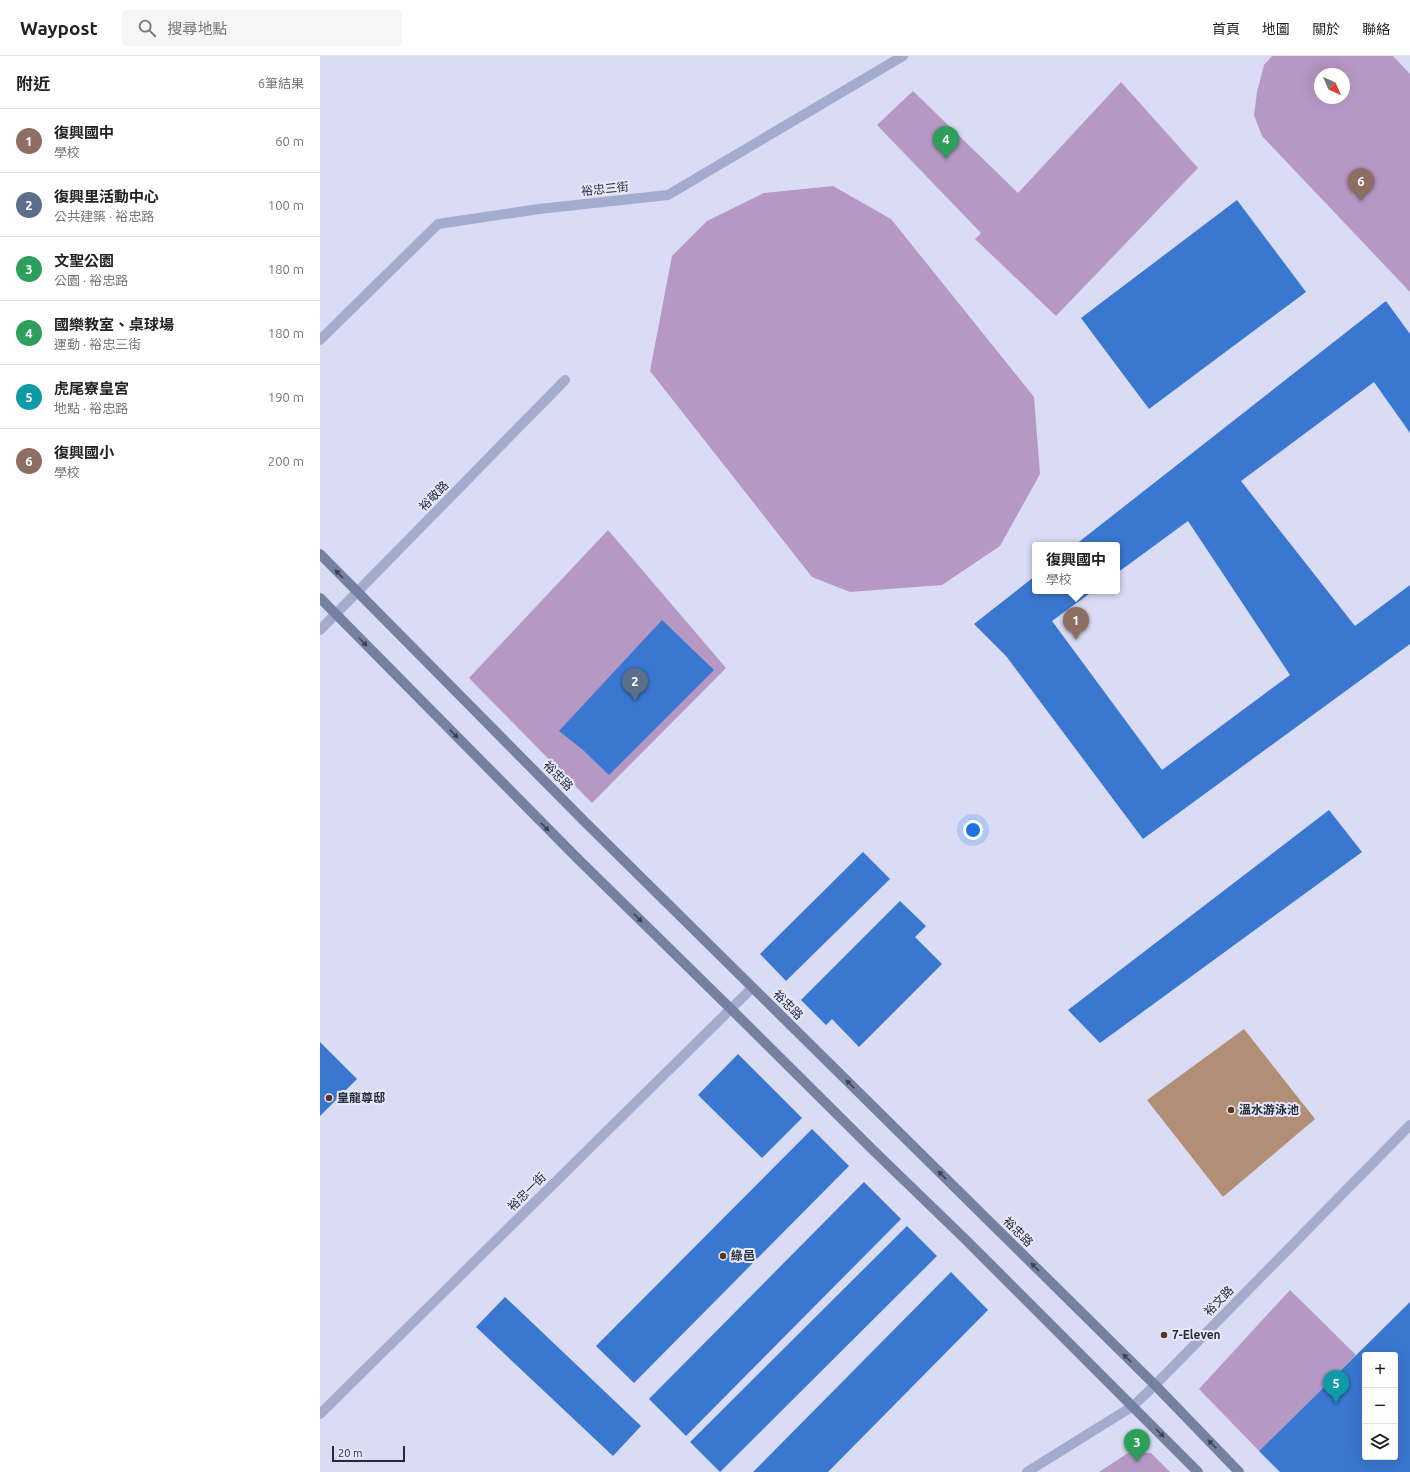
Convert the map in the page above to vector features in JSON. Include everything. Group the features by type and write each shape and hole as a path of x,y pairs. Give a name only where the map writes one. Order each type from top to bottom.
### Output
{"street":[{"name":"裕忠三街","path":"320,340 438,224 539,209 668,195 903,56"},
{"name":"裕敬路","path":"320,630 358,593 565,380"},
{"name":"裕忠路","path":"320,554 752,988 1155,1385 1239,1472"},
{"path":"320,598 577,858 1133,1406 1198,1472"},
{"name":"裕忠一街","path":"320,1414 732,1010 752,988"},
{"name":"裕文路","path":"1027,1472 1133,1406 1410,1125"}],"shaded area":[{"path":"1272,56 1393,56 1410,74 1410,292 1262,136 1254,115 1257,92 1264,65"},
{"path":"1121,82 1198,168 1056,316 975,239 981,233 877,125 913,91 1018,193"},
{"path":"833,186 891,219 1034,397 1040,474 1000,546 942,585 850,592 812,577 650,371 672,256 707,221 764,193"},
{"path":"608,530 726,668 592,803 469,678"},
{"name":"溫水游泳池","path":"1244,1029 1315,1119 1223,1197 1147,1100"},
{"path":"1290,1290 1356,1355 1259,1451 1199,1389"},
{"path":"1128,1453 1151,1453 1170,1472 1099,1472"}],"building":[{"path":"1237,200 1306,292 1149,409 1081,318"},
{"path":"1386,301 1410,334 1410,433 1374,382 1241,481 1355,626 1410,585 1410,644 1143,839 1006,656 974,624 1032,578 1032,594 1089,594 1052,621 1162,770 1290,675 1188,521 1120,571 1120,542 1079,542"},
{"path":"662,620 714,670 609,775 583,750 559,731"},
{"path":"1329,810 1362,852 1100,1043 1068,1010"},
{"path":"863,852 890,879 786,981 760,954"},
{"path":"900,901 926,926 915,937 942,964 859,1047 832,1019 826,1025 801,1000"},
{"name":"皇龍尊邸","path":"320,1042 357,1079 320,1116"},
{"path":"738,1054 802,1118 762,1158 698,1095"},
{"name":"綠邑","path":"812,1129 849,1166 634,1383 596,1346"},
{"name":"綠邑","path":"864,1182 901,1219 686,1436 649,1399"},
{"path":"907,1226 937,1256 720,1472 690,1442"},
{"path":"951,1272 988,1310 828,1472 753,1472"},
{"path":"505,1297 641,1426 613,1456 476,1327"},
{"path":"1410,1302 1410,1472 1280,1472 1259,1451"}],"place":[{"name":"國樂教室、桌球場","path":"946,159"},
{"name":"復興國小","path":"1361,201"},
{"name":"復興國中","path":"1076,640"},
{"name":"復興里活動中心","path":"635,701"},
{"name":"皇龍尊邸","path":"329,1098"},
{"name":"溫水游泳池","path":"1231,1110"},
{"name":"綠邑","path":"723,1256"},
{"name":"7-Eleven","path":"1164,1335"},
{"name":"虎尾寮皇宮","path":"1336,1403"},
{"name":"文聖公園","path":"1137,1462"}]}
